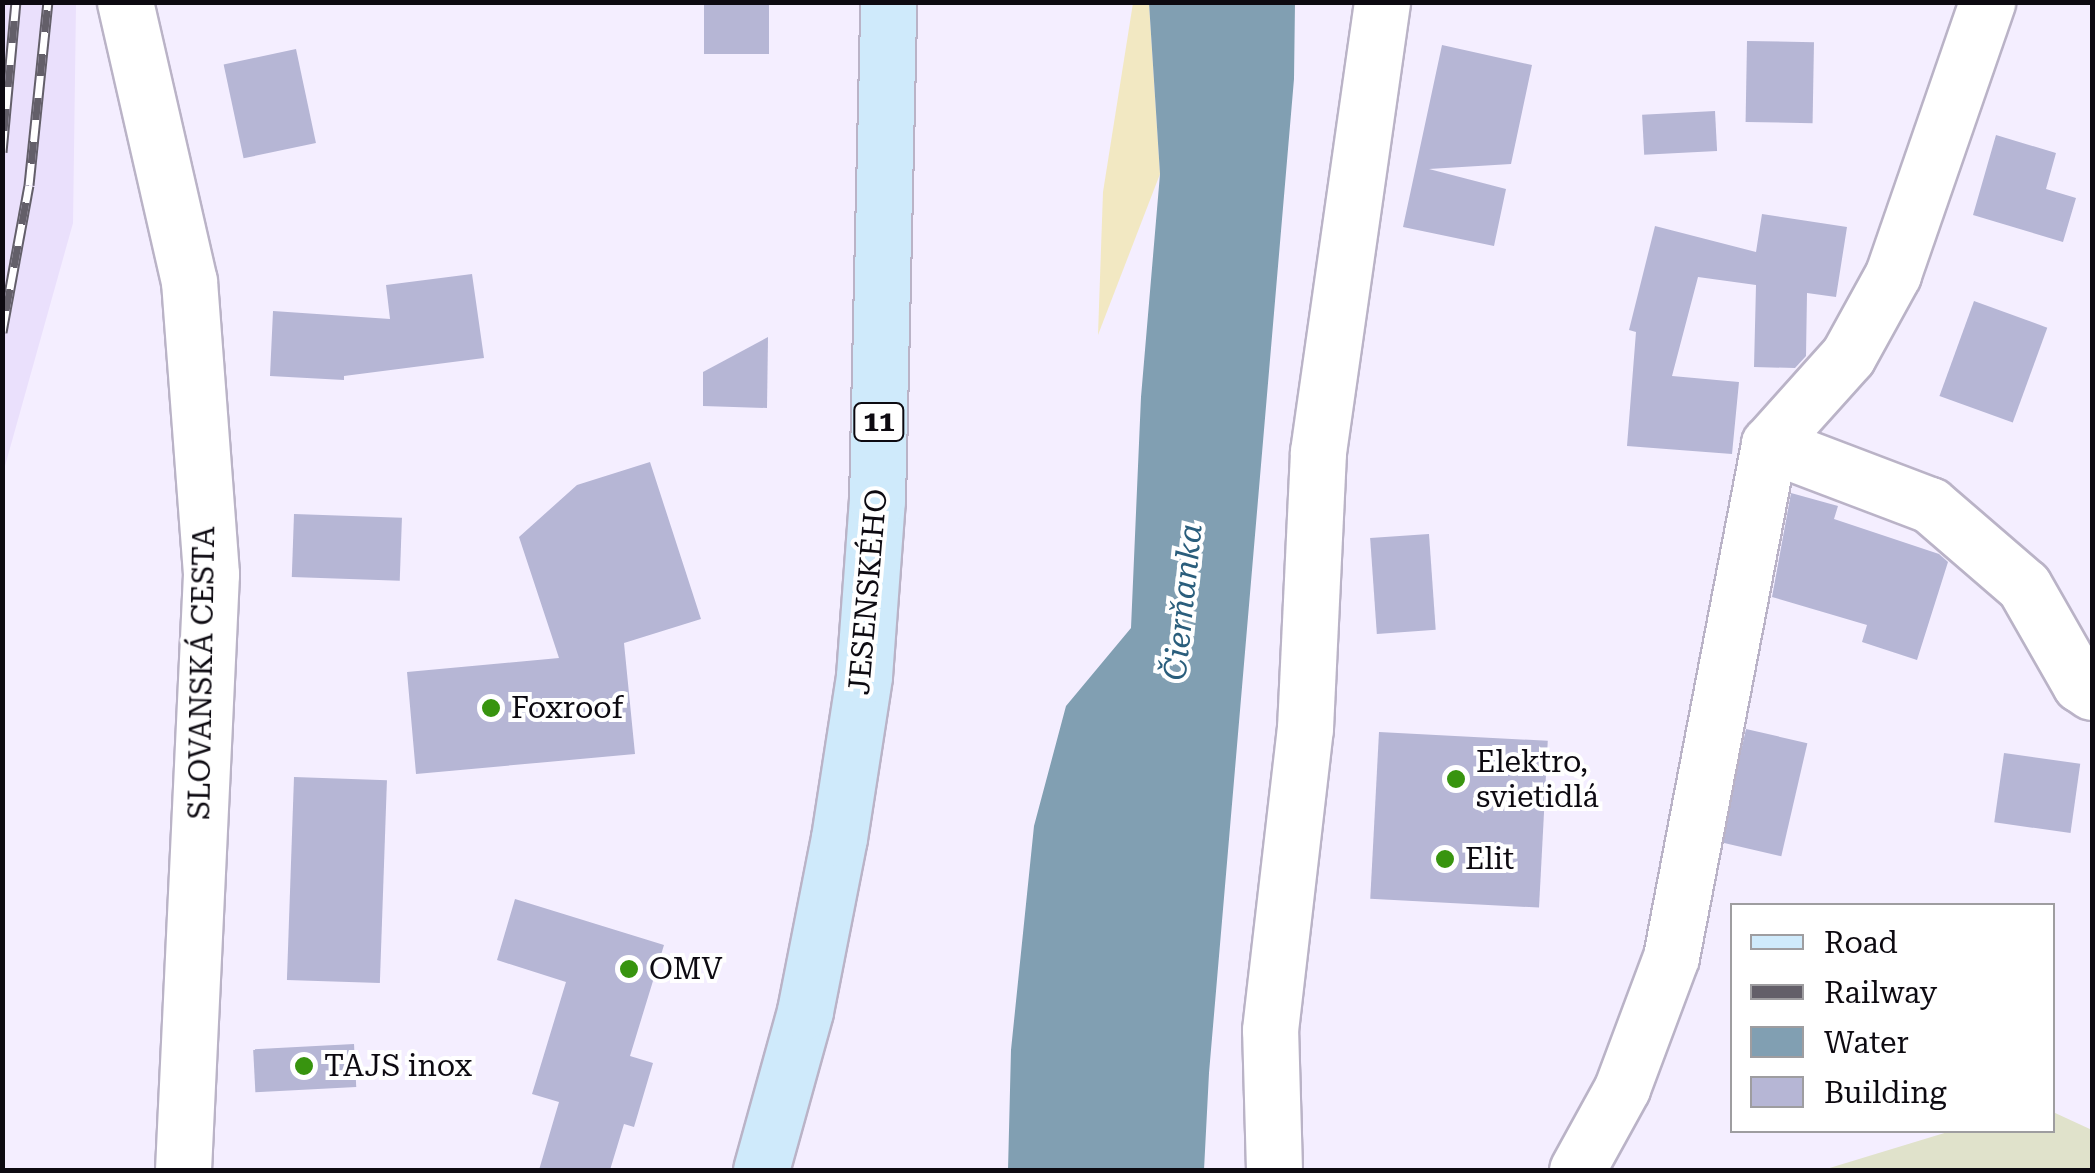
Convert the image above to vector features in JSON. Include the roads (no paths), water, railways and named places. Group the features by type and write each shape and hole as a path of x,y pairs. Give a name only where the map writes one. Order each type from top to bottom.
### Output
{"main road":[{"name":"JESENSKÉHO","path":"761,1170 804,1011 839,838 864,676 877,500 888,2"}],"street":[{"name":"SLOVANSKÁ CESTA","path":"125,2 190,281 211,574 183,1170"},
{"path":"1274,1170 1270,1030 1305,728 1318,452 1382,2"},
{"path":"1577,1170 1622,1088 1672,957 1769,444 1848,356 1893,274 1987,2"},
{"path":"1769,444 1930,505 2024,586 2080,684 2092,692"}],"water":[{"name":"Čierňanka","path":"1149,3 1295,3 1294,79 1204,1170 1008,1170 1011,1050 1034,826 1066,706 1131,628 1141,397 1160,174"}],"railway":[{"path":"2,152 16,2"},
{"path":"2,332 29,185 48,2"}],"place":[{"name":"Foxroof","path":"491,708"},
{"name":"Elektro, svietidlá","path":"1456,779"},
{"name":"Elit","path":"1445,859"},
{"name":"OMV","path":"629,969"},
{"name":"TAJS inox","path":"304,1066"}]}
